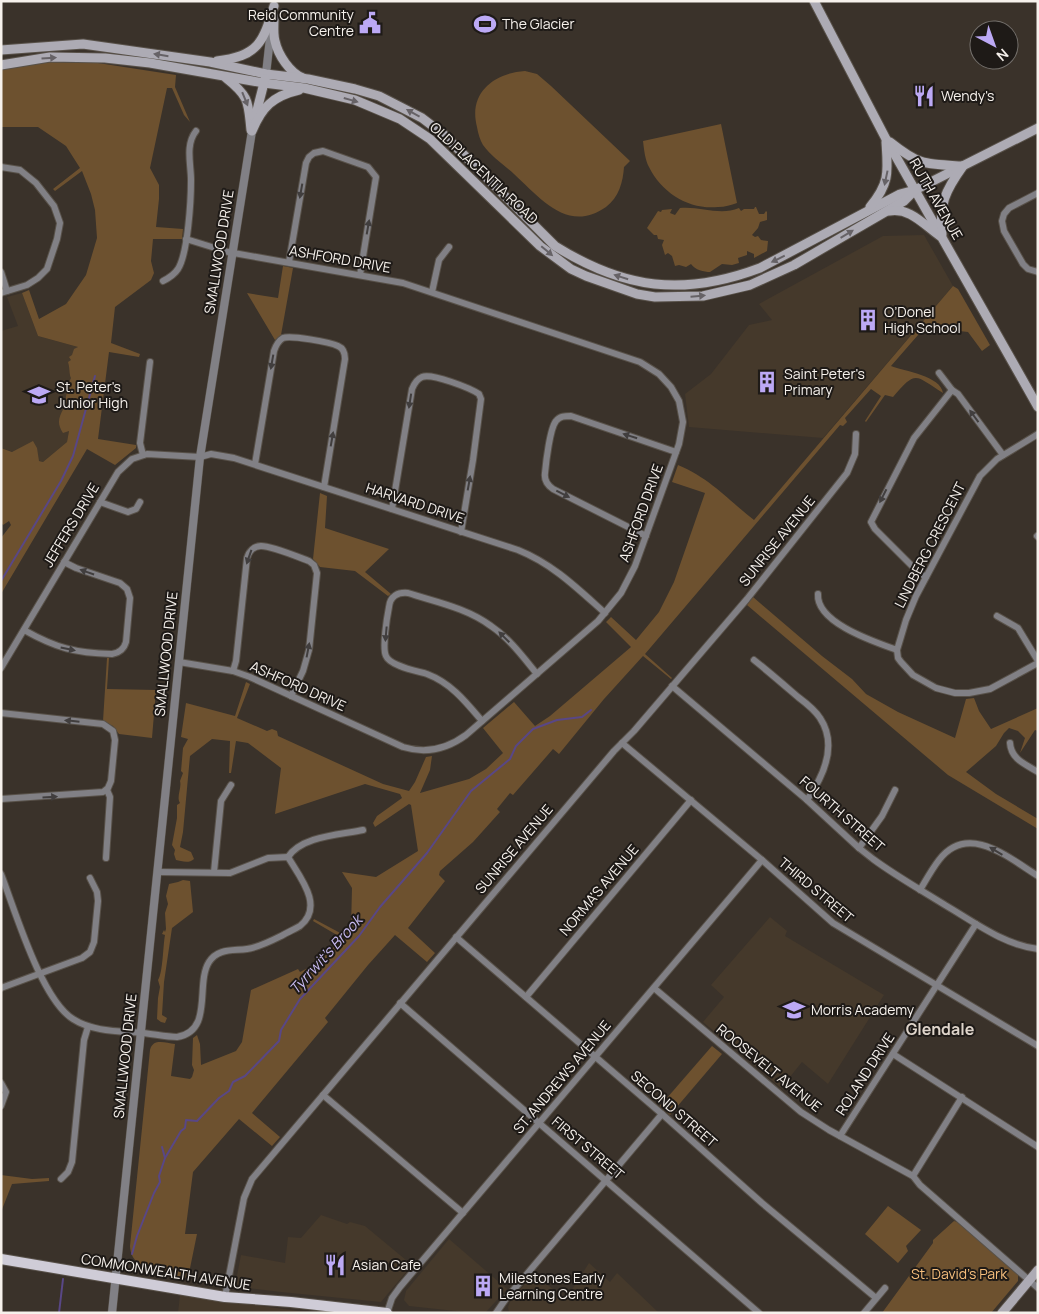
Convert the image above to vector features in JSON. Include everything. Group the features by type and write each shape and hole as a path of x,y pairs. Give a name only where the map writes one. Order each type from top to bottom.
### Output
{"main road":[{"name":"RUTH AVENUE","path":"814,1 886,139 1038,407"},
{"path":"210,62 239,57 251,51 261,42 266,33 274,4"},
{"path":"274,4 274,39 278,51 295,73 301,78 308,79"},
{"name":"OLD PLACENTIA ROAD","path":"1,50 83,44 210,62 265,79 355,100 400,119 430,139 554,257 571,269 637,294 655,297 703,296 750,284 794,265 904,201 915,190"},
{"name":"OLD PLACENTIA ROAD","path":"1,65 50,57 105,58 150,63 224,76 265,79 308,79 379,96 422,118 443,134 555,246 575,258 623,279 660,286 699,284 739,276 782,257 900,194 915,190 1038,128"},
{"path":"224,76 242,91 248,100 252,131"},
{"name":"SMALLWOOD DRIVE","path":"252,131 265,79"},
{"path":"252,131 259,114 277,97 304,88"},
{"path":"886,139 909,157 924,163 963,166"},
{"path":"867,211 881,194 885,182 888,166 886,139"},
{"path":"942,238 940,216 944,199 951,183 963,166"},
{"path":"879,214 893,210 909,213 916,216 942,238"},
{"name":"COMMONWEALTH AVENUE","path":"1,1259 225,1297 291,1302 387,1313"},
{"path":"1002,1313 1038,1270"}],"street":[{"name":"SMALLWOOD DRIVE","path":"265,79 274,4"},
{"path":"162,281 170,277 177,269 186,239 191,184 190,148 196,131"},
{"name":"SMALLWOOD DRIVE","path":"112,1313 200,457 252,131"},
{"path":"290,262 306,163 314,153 323,151 368,167 376,177 360,275"},
{"path":"1,167 20,170 36,182 54,206 60,223 47,269 38,278 27,285 4,292 1,272"},
{"path":"1038,193 1009,208 1004,214 1002,221 1004,231 1023,264 1028,269 1038,272"},
{"name":"ASHFORD DRIVE","path":"179,662 233,671 399,746 417,750 436,750 452,744 462,738 537,674 605,613 627,583 635,566 676,452 682,428 680,406 671,387 654,370 634,360 403,283 234,253 186,239"},
{"path":"432,292 439,260 449,247"},
{"path":"255,464 274,351 277,343 283,338 290,337 334,344 341,349 345,358 324,487"},
{"path":"143,455 140,443 150,362"},
{"path":"940,373 952,390 958,394 1002,456"},
{"path":"392,509 412,389 422,376 432,376 471,389 479,394 481,399 461,532"},
{"path":"926,577 918,572 875,529 871,520 917,433 952,390"},
{"path":"646,536 548,485 545,473 553,425 559,418 571,416 676,452"},
{"name":"SUNRISE AVENUE","path":"225,1297 244,1198 249,1183 456,937 747,599 847,473 856,454 856,434"},
{"name":"LINDBERG CRESCENT","path":"897,650 909,612 976,482 988,467 1002,456 1038,434"},
{"name":"JEFFERS DRIVE","path":"1,668 120,469 132,459 143,455 158,453 200,457"},
{"name":"HARVARD DRIVE","path":"200,457 211,454 255,464 518,550 542,562 563,576 605,613"},
{"path":"100,502 128,512 134,511 140,502"},
{"path":"233,671 236,661 249,552 254,548 262,546 309,560 314,565 317,573 310,644 303,671 291,696"},
{"path":"24,630 54,645 70,650 112,654 124,648 130,598 127,589 120,583 64,562"},
{"path":"482,721 461,697 447,685 430,675 394,664 387,659 385,649 389,607 393,597 399,593 408,593 462,610 477,617 502,635 537,674"},
{"path":"818,594 818,601 822,608 838,623 858,635 897,650 898,658 913,675 930,686 955,693 969,693 990,689 1038,662 1018,628 997,616"},
{"path":"754,660 813,709 823,724 827,744 826,762 820,779 806,800"},
{"name":"FOURTH STREET","path":"672,686 806,800 858,848 920,890 976,924 1006,940 1021,946 1038,949"},
{"path":"1,713 103,724 110,727 114,732 116,740 111,781 107,790 98,794 1,800"},
{"name":"THIRD STREET","path":"622,743 762,860 839,928 1038,1046"},
{"path":"1010,743 1015,757 1038,772"},
{"path":"214,872 221,802 231,785"},
{"path":"106,858 110,797 107,790"},
{"path":"858,848 882,816 896,790"},
{"name":"NORMA'S AVENUE","path":"526,997 691,800"},
{"path":"158,872 236,872 268,858 288,857 296,848 308,841 363,830"},
{"path":"920,890 938,860 954,847 964,844 976,843 989,846 1038,876"},
{"path":"1,874 40,974 54,1001 65,1014 88,1026 173,1037 188,1034 196,1026 199,1020 205,971 215,955 225,950 262,946 303,922 309,912 310,901 305,883 288,857"},
{"name":"ST. ANDREWS AVENUE","path":"387,1313 389,1304 396,1293 762,860"},
{"path":"1,988 82,958 92,949 98,901 97,892 90,878"},
{"name":"ROLAND DRIVE","path":"840,1136 976,924"},
{"name":"SECOND STREET","path":"456,937 662,1114 762,1204 876,1298"},
{"name":"ROOSEVELT AVENUE","path":"654,988 795,1108 840,1136 913,1176 920,1185 1038,1288"},
{"name":"FIRST STREET","path":"400,1004 759,1313"},
{"path":"61,1179 68,1172 72,1162 84,1040 88,1026"},
{"path":"893,1054 1038,1147"},
{"path":"1,1083 6,1092 1,1106"},
{"path":"323,1094 463,1213"},
{"path":"913,1176 962,1097"},
{"path":"496,1313 509,1295 662,1114"},
{"path":"864,1313 885,1288"}],"shaded area":[{"path":"924,235 953,286 823,438 689,427 685,394 711,374 749,325 772,320 759,304 883,236"},
{"name":"St. Peter's Junior High","path":"22,293 38,336 85,349 67,442 43,462 1,448 1,331 18,326 7,297"},
{"name":"Morris Academy","path":"770,917 787,931 785,936 884,995 828,1084 802,1062 781,1088 703,1022 724,997 711,985"},
{"path":"321,1215 347,1224 350,1222 365,1226 412,1265 381,1302 281,1292 238,1285 236,1281 241,1255 285,1263 288,1237 301,1238"},
{"path":"449,1239 507,1289 486,1312 474,1313 409,1306 404,1300 406,1291"},
{"path":"589,1263 610,1282 617,1273 659,1313 509,1313 508,1307 510,1302 533,1274 566,1299"},
{"path":"180,1295 306,1312 306,1313 178,1313"}],"green space":[{"path":"48,62 98,63 176,75 175,87 190,122 184,115 172,88 167,88 150,168 159,185 156,227 183,229 182,239 153,239 151,261 154,273 151,280 115,307 111,343 140,354 139,357 109,352 98,439 136,445 136,448 115,465 87,449 1,594 1,538 11,525 9,521 3,525 1,522 1,448 12,452 33,441 37,448 39,461 43,462 67,442 69,431 63,433 59,421 64,408 70,409 70,406 65,402 71,378 68,362 71,360 69,357 74,349 78,347 38,336 22,293 29,290 39,319 66,304 86,275 97,238 95,210 82,171 55,191 53,189 80,168 66,146 38,127 1,127 1,69"},
{"path":"525,71 537,74 551,86 630,161 624,167 623,178 617,194 606,207 592,214 579,217 567,215 556,210 534,193 483,145 475,115 476,104 480,95 486,87 503,76"},
{"path":"721,124 737,203 723,207 707,207 687,203 661,185 649,167 643,141"},
{"path":"755,207 759,214 767,212 767,220 760,222 752,235 758,236 761,240 768,241 767,251 754,258 754,254 747,251 747,255 738,258 739,263 732,265 722,264 710,272 695,268 691,264 686,267 675,266 672,256 668,253 665,255 662,245 664,240 658,239 657,235 654,235 647,228 658,211 661,212 662,210 672,209 670,213 675,215 680,208 725,211 739,208 741,211 744,209 754,209"},
{"path":"283,266 293,268 281,335 275,340 247,293 278,298"},
{"path":"953,286 958,289 990,345 982,351 968,332 925,327 891,366 929,378 941,387 943,393 921,379 912,379 893,397 885,395 866,422 881,396 871,389 845,418 847,422 843,426 840,425 645,654 672,678 643,656 604,699 559,754 553,749 513,795 510,793 497,809 500,812 473,842 440,871 439,875 445,881 408,928 435,953 427,962 395,935 368,965 325,1018 328,1022 252,1113 280,1137 272,1146 239,1119 193,1172 185,1234 197,1234 188,1278 152,1271 137,1262 132,1255 130,1246 150,1050 152,1046 160,1042 175,1044 171,1076 190,1079 194,1070 192,1065 193,1038 197,1035 200,1044 201,1065 236,1051 242,1042 251,990 298,969 300,972 316,964 342,938 313,921 314,919 344,935 351,928 352,888 342,872 376,877 418,851 411,805 409,804 375,827 373,823 377,816 402,798 400,794 365,784 275,814 281,768 248,743 236,741 231,773 229,773 230,741 212,739 190,756 180,847 191,852 194,859 187,862 176,860 175,850 172,845 177,818 177,805 180,803 183,748 188,739 181,737 186,703 235,716 246,682 250,684 237,718 267,731 272,729 277,731 278,736 383,784 409,791 426,757 432,756 430,770 420,793 469,779 486,769 503,753 483,728 514,702 535,726 550,716 631,647 606,622 611,617 636,640 659,612 674,582 705,493 672,482 678,465 709,483 754,520"},
{"path":"320,493 327,496 325,528 389,549 365,572 391,594 388,596 355,571 320,567 313,559"},
{"path":"753,597 852,679 866,694 898,712 955,738 966,699 974,698 979,711 991,729 1038,708 1038,731 1035,730 1020,753 1025,738 1018,731 1009,728 996,746 966,772 996,794 1038,819 1038,829 948,775 747,605"},
{"path":"107,658 109,658 107,689 156,690 152,738 119,734 113,726 103,721"},
{"path":"183,880 190,881 193,912 172,928 164,982 162,1015 167,1018 165,1023 157,1019 160,987 158,980 162,965 165,935 162,934 166,929 165,913 168,904 166,896 169,884"},
{"path":"712,1046 722,1054 670,1115 660,1106"},
{"path":"1,1175 32,1179 49,1178 49,1181 12,1184 1,1212"},
{"path":"888,1206 921,1230 906,1246 908,1251 898,1263 865,1234"},
{"name":"St. David's Park","path":"954,1221 961,1223 1018,1275 1018,1281 991,1313 882,1313 933,1243 933,1240"}],"waterway":[{"path":"1,581 61,481 73,456 95,376"},
{"name":"Tyrrwit's Brook","path":"132,1254 137,1236 160,1182 159,1176 165,1158 181,1131 185,1128 186,1120 197,1121 219,1098 229,1091 233,1082 245,1076 279,1041 281,1030 300,999 359,936 380,907 427,853 471,791 510,759 516,746 533,729 557,720 582,717 591,710"},
{"path":"162,1147 165,1158"},
{"name":"Tyrrwit's Brook","path":"59,1313 63,1279"}],"place":[{"name":"Reid Community Centre","path":"370,23"},
{"name":"The Glacier","path":"485,24"},
{"name":"Wendy's","path":"924,96"},
{"name":"O’Donel High School","path":"868,320"},
{"name":"Saint Peter's Primary","path":"767,382"},
{"name":"St. Peter's Junior High","path":"39,395"},
{"name":"Morris Academy","path":"794,1010"},
{"name":"Asian Cafe","path":"335,1265"},
{"name":"Milestones Early Learning Centre","path":"483,1286"}],"district":[{"name":"Glendale","path":"940,1029"}]}
